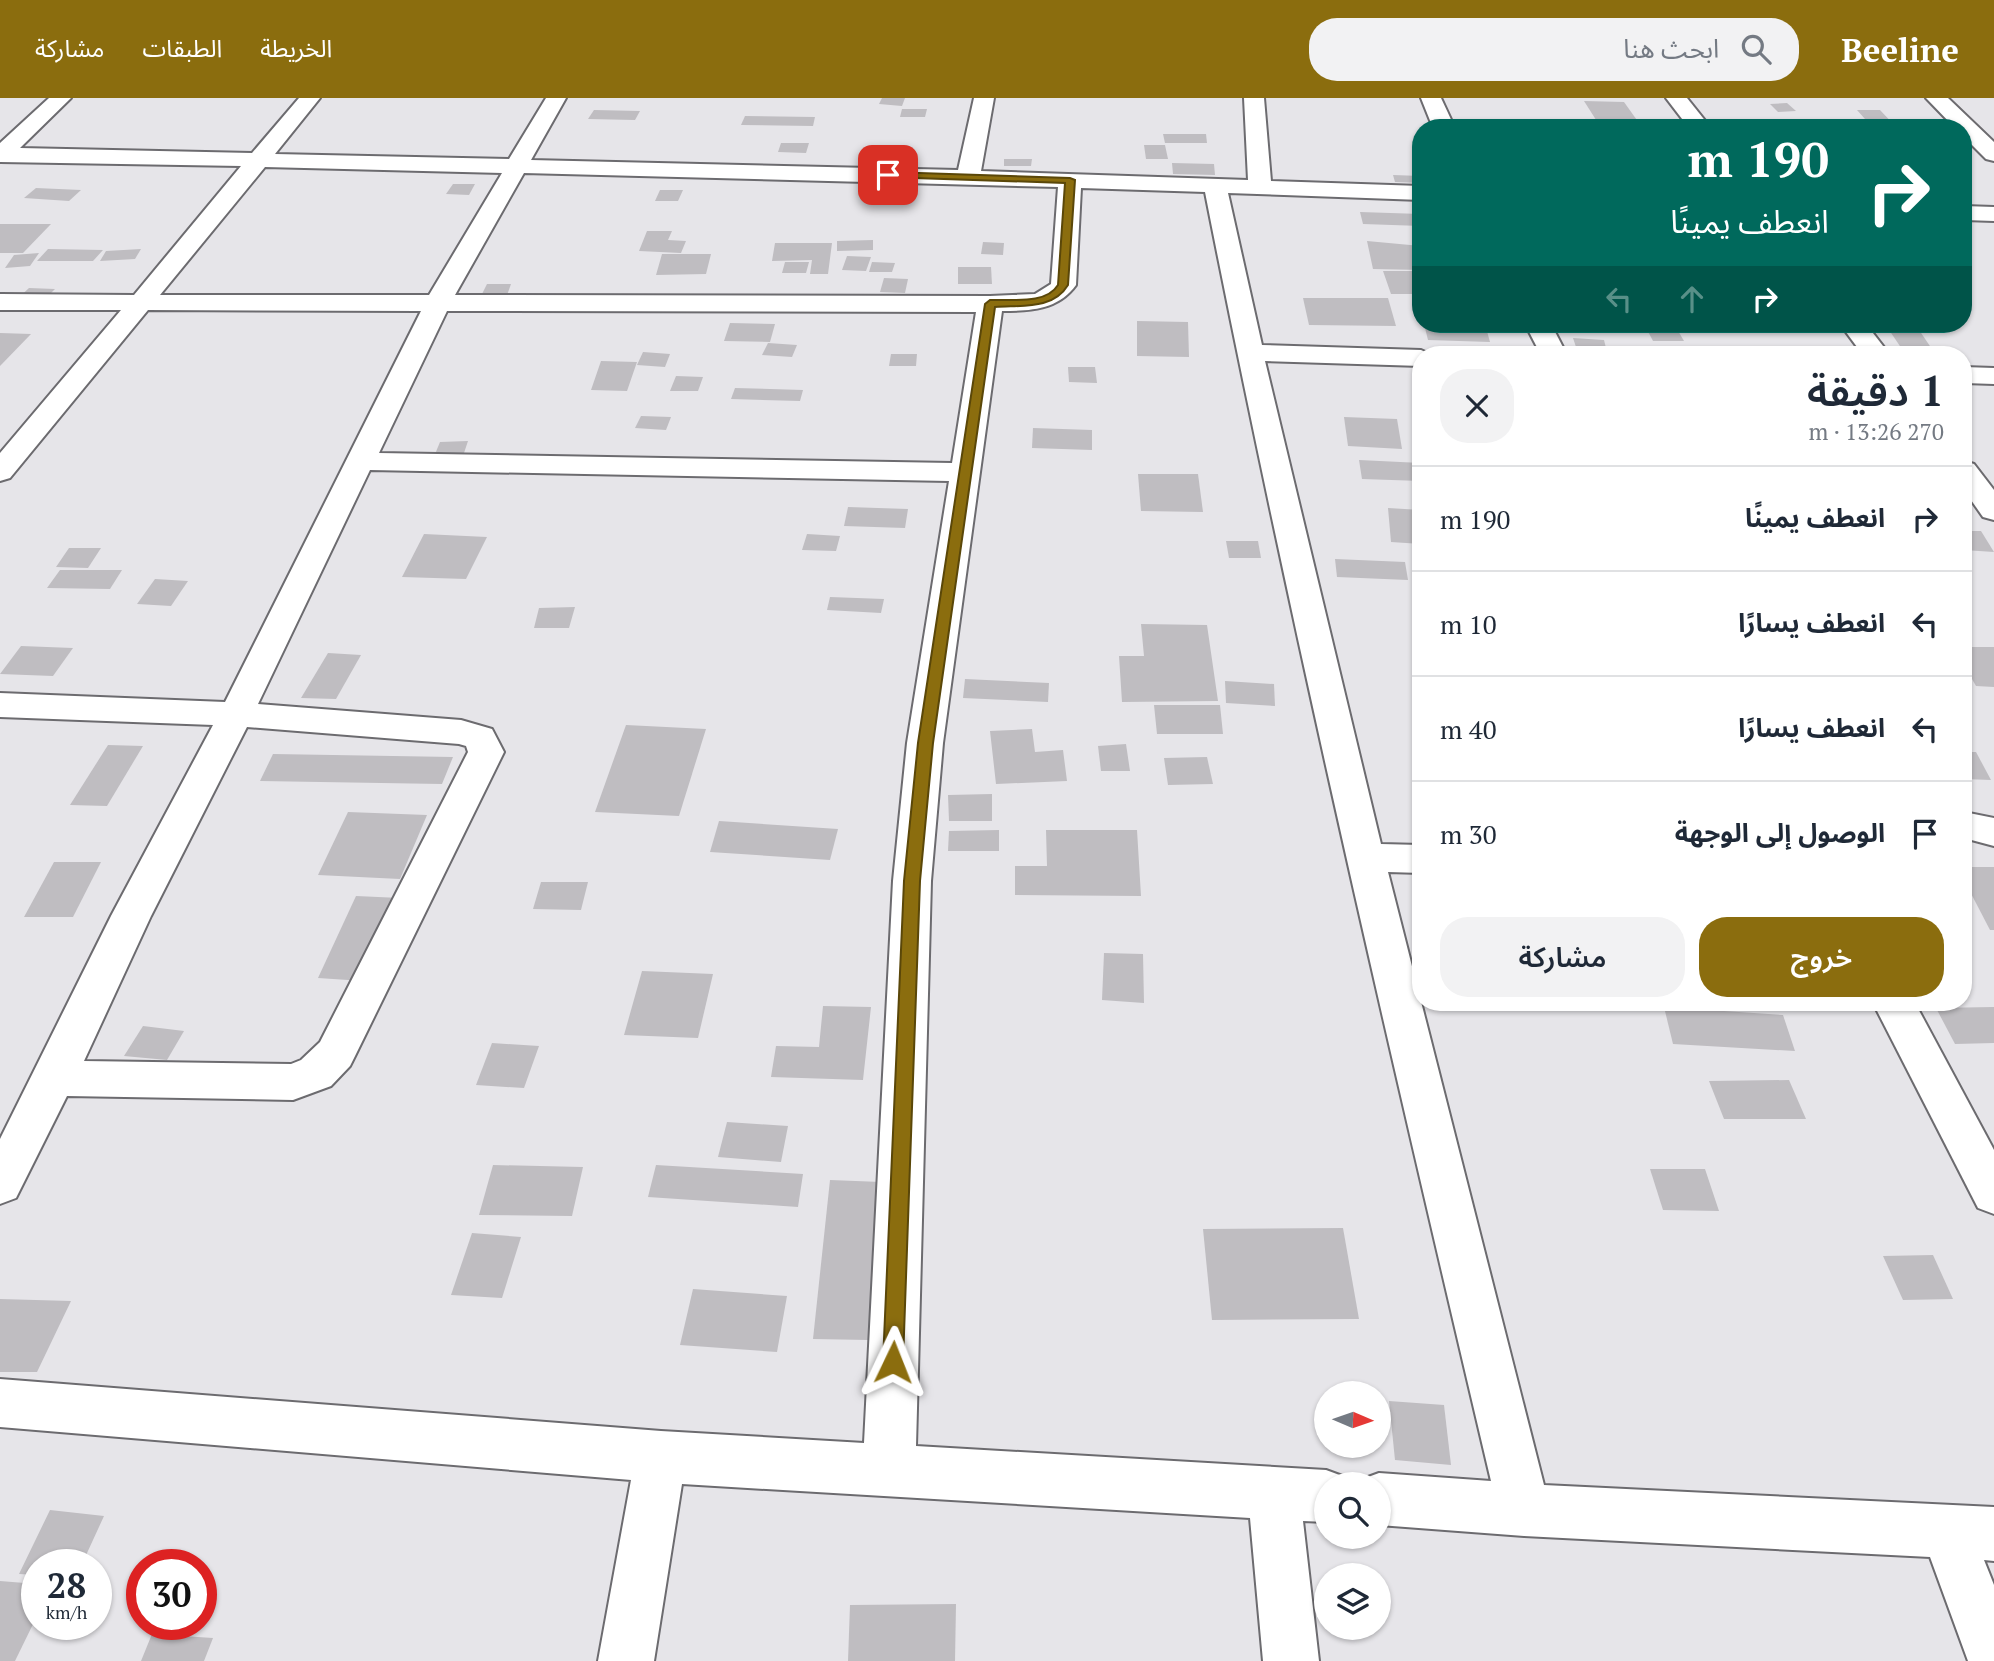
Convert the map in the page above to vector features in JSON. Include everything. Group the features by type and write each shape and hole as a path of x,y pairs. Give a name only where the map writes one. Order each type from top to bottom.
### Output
{"street":[{"path":"0,154 61,98"},
{"path":"0,472 310,98"},
{"path":"0,1184 131,916 236,714 438,302 556,98"},
{"path":"968,177 984,98"},
{"path":"1254,98 1260,187"},
{"path":"1431,98 1440,119"},
{"path":"1676,98 1693,119"},
{"path":"1936,98 1958,119"},
{"path":"1972,133 1994,154"},
{"path":"0,154 968,177 1412,193"},
{"path":"0,302 990,304 1042,301 1057,295 1063,285 1070,180"},
{"path":"1215,185 1249,353 1365,858 1524,1510"},
{"path":"1972,213 1994,214"},
{"path":"889,1469 912,881 925,743 990,304"},
{"path":"1249,353 1412,358"},
{"path":"1972,375 1994,376"},
{"path":"359,461 964,472"},
{"path":"1972,481 1994,511"},
{"path":"0,705 236,714 461,732 480,738 486,752 335,1054 316,1073 293,1082 54,1078"},
{"path":"1972,827 1994,832"},
{"path":"1365,858 1412,859"},
{"path":"1898,1011 1994,1194"},
{"path":"0,1403 662,1457 1314,1495"},
{"path":"626,1661 662,1457"},
{"path":"1274,1493 1291,1661"},
{"path":"1391,1500 1524,1510 1970,1532 1994,1656"}],"building":[{"path":"882,98 905,98 902,106 879,104"},
{"path":"1584,101 1624,102 1636,119 1595,119"},
{"path":"1787,103 1796,111 1778,112 1770,104"},
{"path":"902,109 927,109 925,117 900,117"},
{"path":"594,110 640,111 635,120 588,119"},
{"path":"1857,110 1880,110 1888,119 1865,119"},
{"path":"745,116 815,117 813,126 741,125"},
{"path":"1163,134 1206,134 1207,143 1165,143"},
{"path":"781,143 809,143 806,153 778,152"},
{"path":"1144,145 1165,145 1168,159 1146,159"},
{"path":"1004,159 1032,159 1031,166 1004,166"},
{"path":"1172,163 1214,164 1215,175 1173,174"},
{"path":"1393,175 1412,176 1412,183 1395,182"},
{"path":"453,184 475,184 469,195 446,194"},
{"path":"36,188 81,190 69,201 24,198"},
{"path":"660,190 683,190 678,201 655,201"},
{"path":"1360,212 1412,214 1412,226 1363,224"},
{"path":"0,224 51,224 23,253 0,253"},
{"path":"647,231 672,231 668,240 686,241 681,253 639,251"},
{"path":"873,240 873,250 837,251 837,241"},
{"path":"1367,241 1412,245 1412,270 1373,269"},
{"path":"983,242 1004,243 1003,255 981,254"},
{"path":"775,243 832,243 828,274 810,274 812,260 772,261"},
{"path":"48,249 103,250 93,261 37,261"},
{"path":"141,249 135,259 100,261 106,251"},
{"path":"39,253 30,266 5,268 14,255"},
{"path":"662,254 711,254 706,274 656,275"},
{"path":"847,256 871,257 866,271 842,270"},
{"path":"785,262 809,262 806,273 782,273"},
{"path":"872,262 895,263 892,272 869,272"},
{"path":"958,267 991,267 992,284 958,284"},
{"path":"1383,271 1412,271 1412,294 1391,294"},
{"path":"884,278 908,279 905,293 880,292"},
{"path":"487,284 511,284 506,298 480,298"},
{"path":"29,288 55,289 41,303 14,302"},
{"path":"1303,298 1388,298 1396,326 1309,325"},
{"path":"1137,321 1188,322 1189,357 1137,356"},
{"path":"730,323 775,324 770,342 724,341"},
{"path":"0,333 31,334 0,366"},
{"path":"1426,333 1488,333 1490,342 1428,340"},
{"path":"1649,333 1679,333 1684,341 1653,341"},
{"path":"1891,333 1921,333 1930,346 1900,346"},
{"path":"1573,338 1604,340 1606,346 1576,346"},
{"path":"768,343 797,345 792,357 762,355"},
{"path":"643,352 670,354 665,367 637,365"},
{"path":"891,354 917,354 916,366 889,366"},
{"path":"601,361 637,362 627,391 591,390"},
{"path":"1068,367 1095,367 1097,383 1069,382"},
{"path":"676,376 703,377 698,391 670,391"},
{"path":"735,388 803,390 800,401 731,399"},
{"path":"641,416 671,417 666,430 635,428"},
{"path":"1344,417 1397,419 1402,449 1348,446"},
{"path":"1033,428 1092,430 1092,450 1032,448"},
{"path":"468,441 462,459 433,459 440,442"},
{"path":"1359,460 1412,463 1412,481 1362,479"},
{"path":"1138,474 1198,474 1203,512 1141,511"},
{"path":"848,507 908,509 905,528 844,526"},
{"path":"1388,508 1412,509 1412,543 1391,542"},
{"path":"1972,531 1981,531 1994,552 1972,551"},
{"path":"424,534 487,537 466,579 402,577"},
{"path":"807,534 840,536 836,551 802,550"},
{"path":"1226,541 1258,541 1261,558 1229,558"},
{"path":"69,548 101,548 88,568 56,567"},
{"path":"1335,559 1405,562 1408,580 1337,577"},
{"path":"60,570 122,570 110,589 47,588"},
{"path":"155,579 188,581 171,606 137,604"},
{"path":"830,597 884,599 881,613 827,610"},
{"path":"575,607 569,628 534,628 539,608"},
{"path":"1141,624 1207,625 1218,701 1122,702 1119,656 1144,656"},
{"path":"21,646 73,648 53,676 0,674"},
{"path":"1972,647 1994,647 1994,687 1976,686 1972,679"},
{"path":"328,653 361,655 336,699 301,698"},
{"path":"965,679 1049,683 1048,702 963,698"},
{"path":"1225,681 1274,684 1275,706 1226,703"},
{"path":"1154,705 1220,705 1223,734 1157,734"},
{"path":"626,725 706,729 679,816 595,812"},
{"path":"1032,729 1035,752 1063,750 1067,781 996,784 990,731"},
{"path":"1126,744 1130,771 1101,771 1098,746"},
{"path":"108,745 143,746 107,806 70,805"},
{"path":"1972,752 1976,752 1991,780 1972,779"},
{"path":"273,754 453,757 442,784 260,781"},
{"path":"1207,757 1213,784 1168,785 1164,758"},
{"path":"992,794 992,821 949,821 948,795"},
{"path":"348,812 427,815 400,879 318,875"},
{"path":"719,821 838,829 830,860 710,852"},
{"path":"999,830 999,851 948,851 949,831"},
{"path":"1046,830 1137,830 1141,896 1015,895 1015,866 1047,866"},
{"path":"54,862 101,862 73,917 24,917"},
{"path":"1972,867 1994,867 1994,930 1990,930 1972,895"},
{"path":"541,882 588,882 581,910 533,909"},
{"path":"356,896 400,898 363,981 318,978"},
{"path":"1104,953 1143,954 1144,1003 1102,1000"},
{"path":"642,971 713,974 698,1038 624,1035"},
{"path":"823,1006 871,1007 863,1080 771,1077 776,1046 819,1047"},
{"path":"1972,1007 1994,1007 1994,1043 1955,1044 1938,1011 1972,1011"},
{"path":"1665,1011 1724,1011 1783,1015 1795,1051 1673,1044"},
{"path":"143,1026 184,1031 167,1060 124,1056"},
{"path":"492,1043 539,1046 524,1088 476,1085"},
{"path":"1789,1080 1806,1119 1724,1119 1709,1081"},
{"path":"727,1122 788,1126 781,1162 718,1157"},
{"path":"493,1165 583,1167 572,1216 479,1215"},
{"path":"656,1165 803,1174 798,1207 648,1197"},
{"path":"1650,1169 1705,1169 1719,1211 1663,1210"},
{"path":"830,1180 881,1182 869,1340 813,1339"},
{"path":"1343,1228 1359,1319 1212,1320 1203,1229"},
{"path":"472,1233 521,1237 502,1298 451,1295"},
{"path":"1933,1255 1953,1299 1903,1300 1883,1256"},
{"path":"693,1289 787,1296 777,1352 680,1345"},
{"path":"0,1299 71,1301 37,1372 0,1372"},
{"path":"1391,1401 1444,1405 1451,1465 1395,1460"},
{"path":"50,1510 104,1516 89,1549 31,1549"},
{"path":"0,1581 21,1583 21,1640 25,1640 15,1661 0,1661"},
{"path":"956,1604 955,1661 848,1661 850,1605"},
{"path":"150,1640 212,1640 204,1661 141,1661"}],"route":[{"path":"888,175 1070,180 1063,285 1057,295 1042,301 990,304 964,472 925,743 912,881 893,1362"}]}
